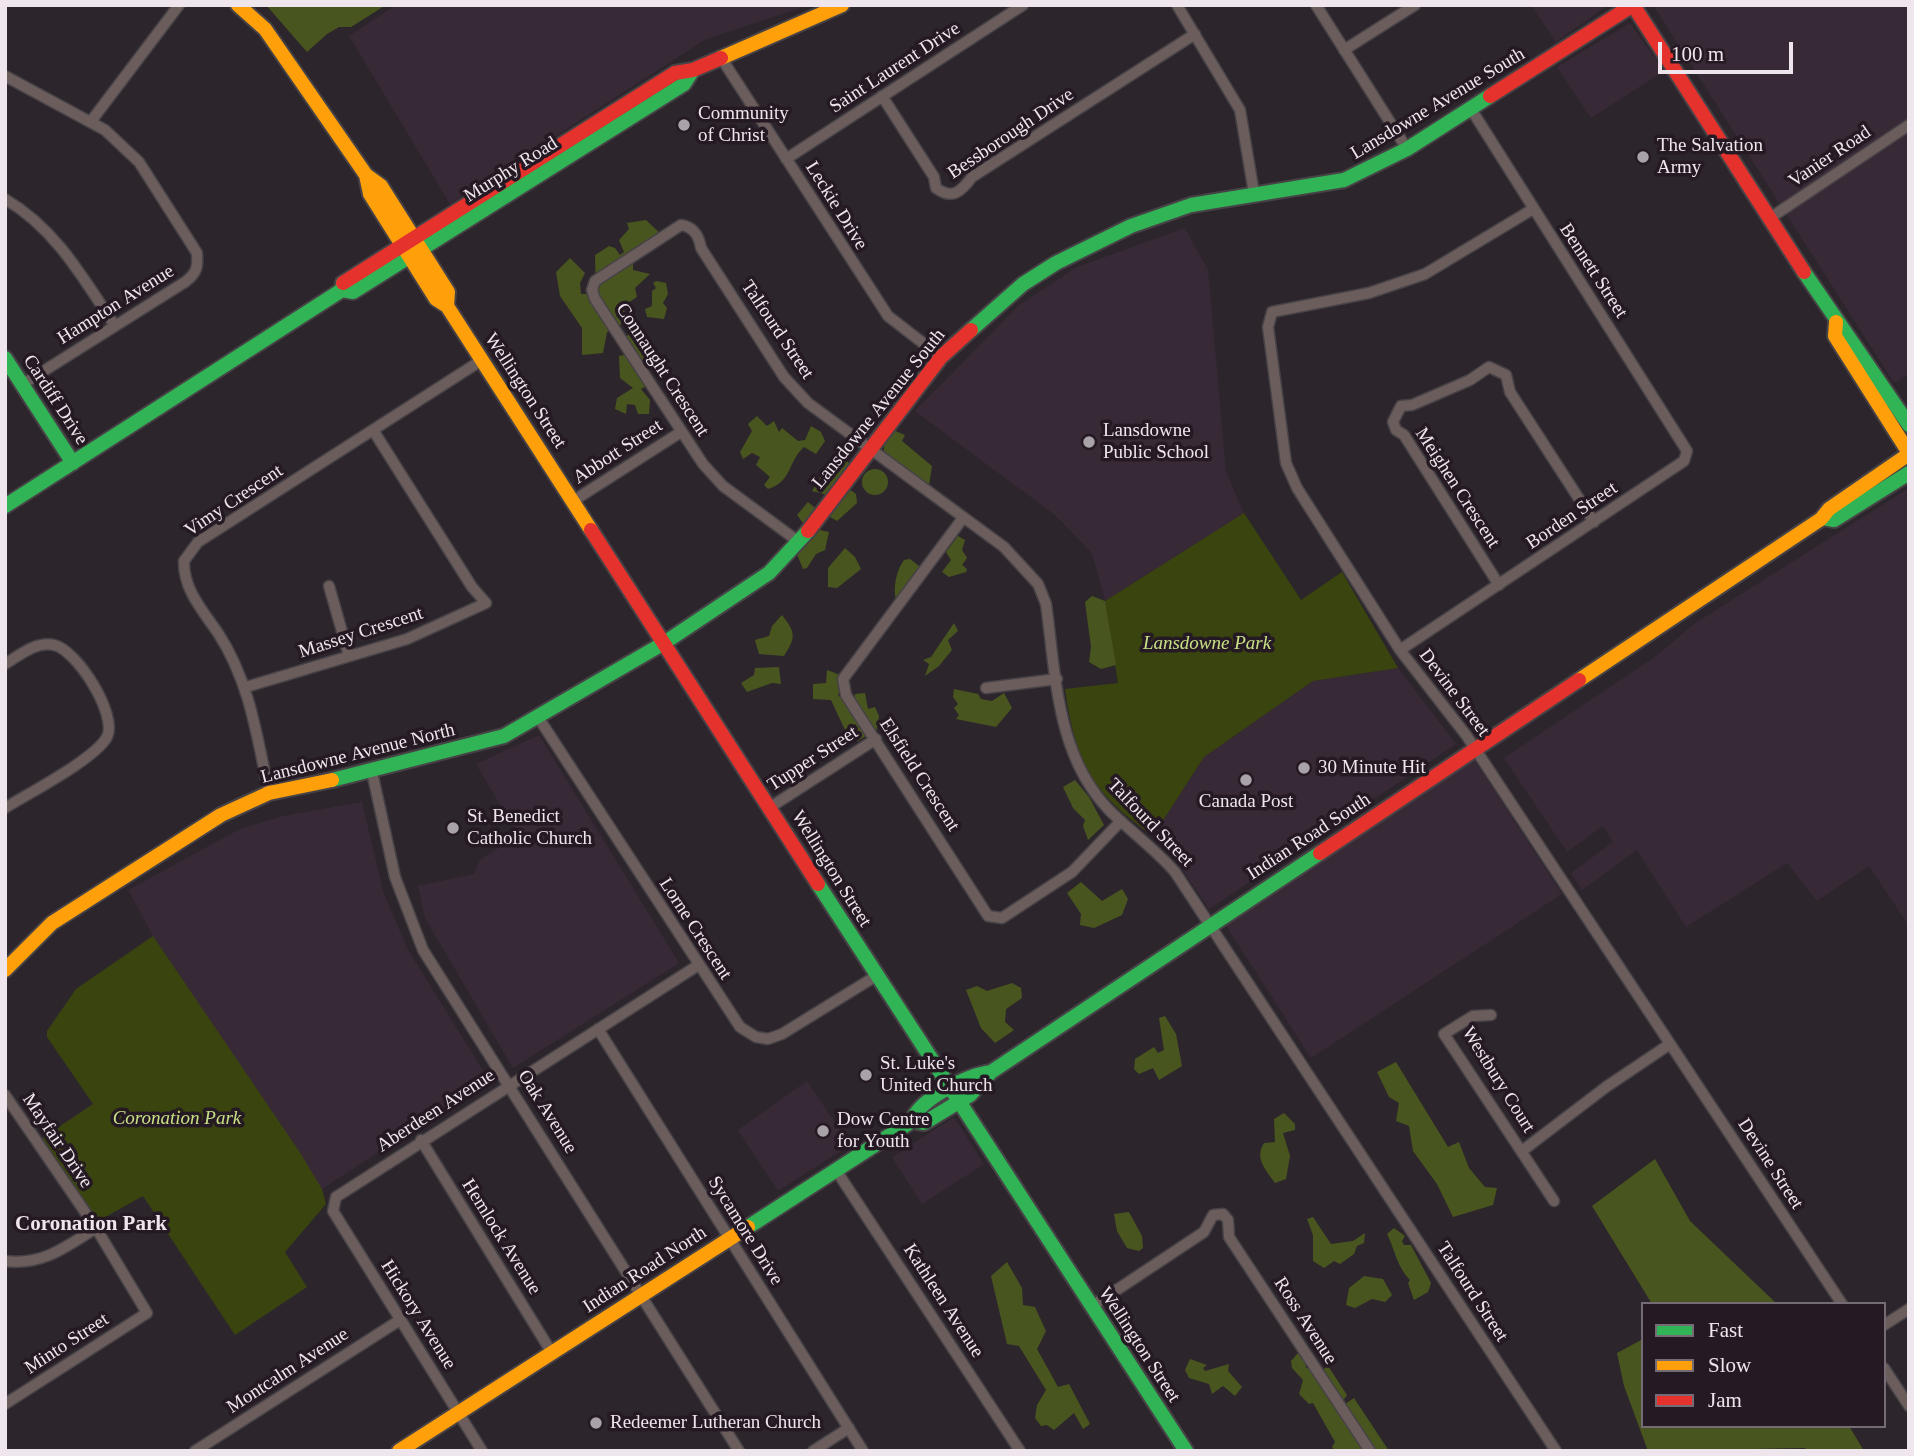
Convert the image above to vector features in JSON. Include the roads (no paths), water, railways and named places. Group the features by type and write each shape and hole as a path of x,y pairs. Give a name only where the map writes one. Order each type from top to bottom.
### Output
{"main road":[{"name":"Wellington Street","path":"238,5 265,29 366,175 370,194 416,253 436,299 446,306 482,360 876,976 1186,1451"},
{"name":"Murphy Road","path":"342,290 344,281 407,239 675,73 693,70 842,5"},
{"name":"Lansdowne Avenue South","path":"664,643 769,573 799,542 942,357 1023,284 1089,245 1191,205 1344,180 1407,149 1633,5"},
{"path":"1633,5 1836,322 1844,327 1909,425"},
{"name":"Murphy Road","path":"5,506 342,290 353,292 684,84 693,70"},
{"path":"1836,322 1835,336 1909,454"},
{"name":"Cardiff Drive","path":"5,358 73,463"},
{"name":"Indian Road South","path":"958,1101 985,1084 991,1072 1823,518 1829,509 1909,454"},
{"name":"Indian Road South","path":"1823,518 1834,520 1909,473"},
{"path":"1855,507 1909,481"},
{"name":"Lansdowne Avenue North","path":"6,968 52,923 221,815 270,793 372,772 504,736 664,643"},
{"name":"Indian Road South","path":"949,1089 977,1072 991,1072"},
{"name":"Indian Road North","path":"399,1451 912,1121 915,1112 949,1089"},
{"name":"Indian Road North","path":"912,1121 924,1123 958,1101"}],"street":[{"path":"92,120 180,5"},
{"name":"Saint Laurent Drive","path":"786,159 1023,5"},
{"path":"1177,5 1240,110 1254,193"},
{"path":"1316,5 1407,149"},
{"path":"1344,50 1415,5"},
{"name":"Bessborough Drive","path":"883,96 934,177 936,187 945,194 953,195 963,190 972,177 1195,34"},
{"name":"Leckie Drive","path":"720,56 888,316 942,357"},
{"name":"Hampton Avenue","path":"5,76 92,120 139,162 197,253 195,275 23,384"},
{"name":"Bennett Street","path":"1471,109 1687,451"},
{"name":"Vanier Road","path":"1770,218 1909,125"},
{"path":"5,200 34,219 58,243 115,326"},
{"name":"Devine Street","path":"1533,209 1425,274 1369,293 1272,312 1269,321 1286,463 1297,488 1400,650 1476,750 1841,1302"},
{"name":"Connaught Crescent","path":"689,226 674,229 604,274 595,281 592,290 595,299 703,464 723,486 799,542"},
{"name":"Talfourd Street","path":"689,226 793,388 869,449 1004,547 1038,584 1046,604 1072,757 1107,808 1175,872 1556,1451"},
{"name":"Vimy Crescent","path":"270,793 246,687 233,657 186,583 184,561 198,542 482,360"},
{"name":"Meighen Crescent","path":"1499,585 1404,435 1396,430 1393,422 1401,406 1412,405 1470,380 1489,367 1495,367 1506,375 1510,393 1594,522"},
{"name":"Massey Crescent","path":"246,687 407,639 486,603 472,586 373,430"},
{"name":"Abbott Street","path":"573,501 681,432"},
{"name":"Borden Street","path":"1400,650 1684,461 1687,451"},
{"name":"Elsfield Crescent","path":"963,518 843,680 846,695 988,916 996,919 1072,872 1121,821"},
{"path":"329,586 349,656"},
{"path":"5,664 40,644 63,648 72,655 110,718 110,729 98,749 5,808"},
{"path":"986,688 1057,679"},
{"name":"Lorne Crescent","path":"538,717 697,966 740,1027 756,1037 768,1039 782,1034 876,976"},
{"name":"Tupper Street","path":"769,808 876,739"},
{"name":"Oak Avenue","path":"372,772 395,877 408,917 423,950 739,1451"},
{"name":"Aberdeen Avenue","path":"336,1196 697,966"},
{"name":"Westbury Court","path":"1491,1015 1473,1016 1444,1034 1554,1201"},
{"name":"Sycamore Drive","path":"598,1029 863,1451"},
{"name":"Westbury Court","path":"1522,1152 1606,1087 1670,1044"},
{"name":"Mayfair Drive","path":"5,1095 96,1228 147,1313"},
{"name":"Hemlock Avenue","path":"421,1140 552,1353"},
{"name":"Kathleen Avenue","path":"836,1170 1020,1451"},
{"name":"Hickory Avenue","path":"336,1196 333,1211 482,1451"},
{"name":"Ross Avenue","path":"1091,1307 1204,1232 1211,1216 1217,1213 1227,1216 1229,1237 1370,1451"},
{"path":"5,1261 24,1263 45,1258 96,1228"},
{"path":"1886,1324 1909,1309"},
{"name":"Minto Street","path":"5,1404 147,1313"},
{"name":"Montcalm Avenue","path":"195,1451 400,1320"},
{"path":"1886,1371 1909,1406"},
{"path":"813,1451 849,1428"}],"place":[{"name":"Community of Christ","path":"684,125"},
{"name":"The Salvation Army","path":"1643,157"},
{"name":"Lansdowne Public School","path":"1089,442"},
{"name":"30 Minute Hit","path":"1304,768"},
{"name":"Canada Post","path":"1246,780"},
{"name":"St. Benedict Catholic Church","path":"453,828"},
{"name":"St. Luke's United Church","path":"866,1075"},
{"name":"Dow Centre for Youth","path":"823,1131"},
{"name":"Redeemer Lutheran Church","path":"596,1423"}],"district":[{"name":"Coronation Park","path":"91,1225"}],"park label":[{"name":"Lansdowne Park","path":"1207,644"}]}
